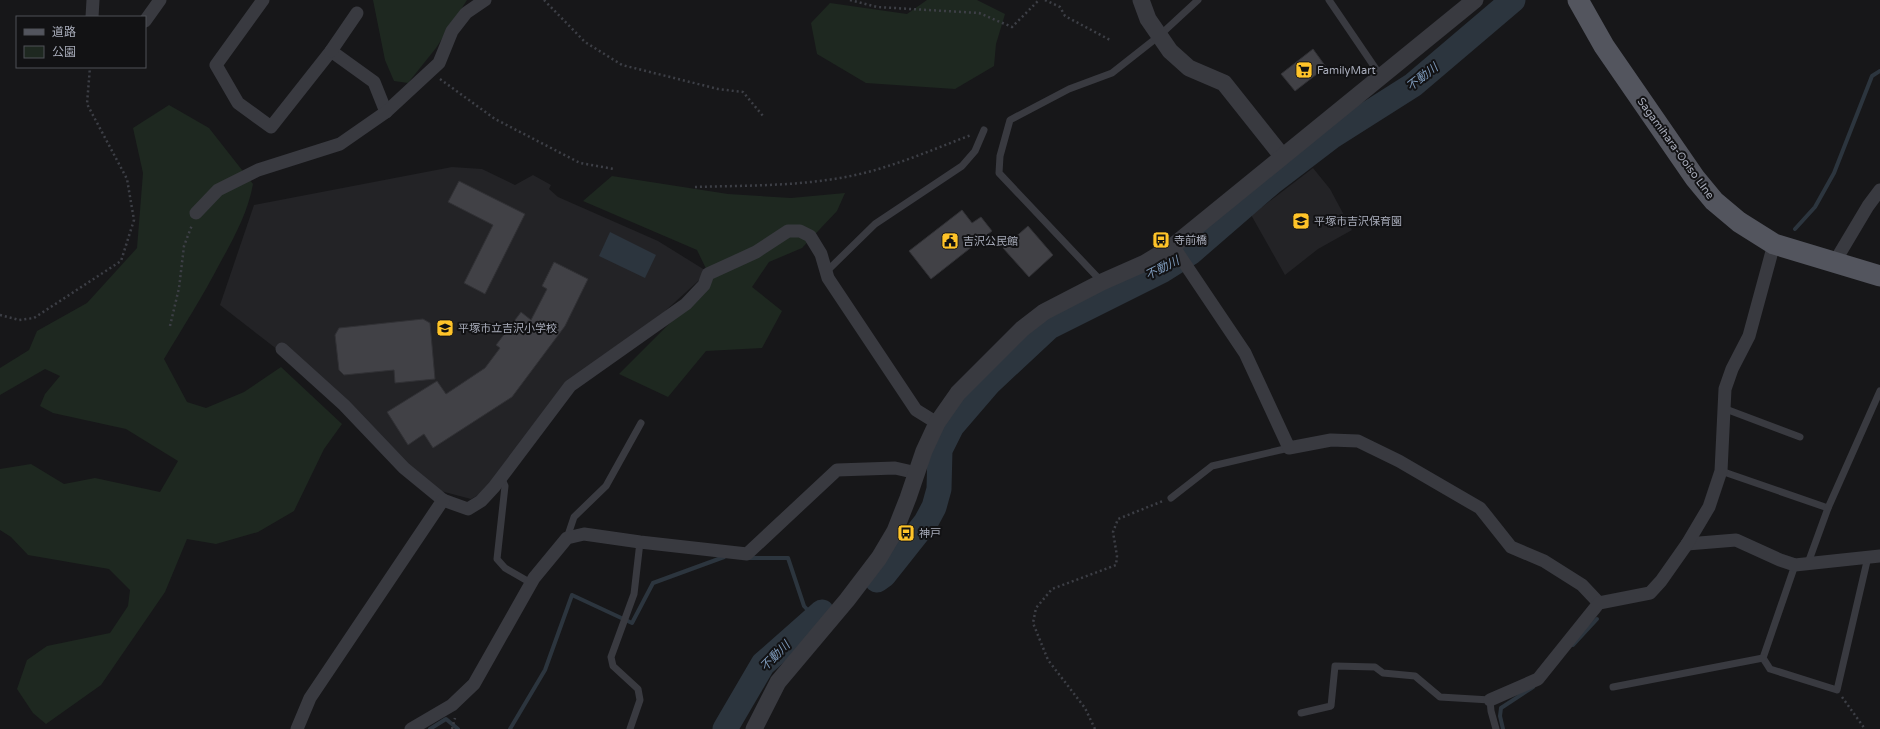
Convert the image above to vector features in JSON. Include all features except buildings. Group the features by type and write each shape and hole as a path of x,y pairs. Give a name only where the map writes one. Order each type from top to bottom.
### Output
{"main road":[{"name":"Sagamihara-Ooiso LIne","path":"1578,0 1604,46 1695,178 1714,200 1739,222 1774,244 1880,276"}],"street":[{"path":"92,16 93,0"},
{"path":"146,20 160,0"},
{"path":"263,0 216,65 238,103 271,127 331,51 357,13"},
{"path":"196,213 218,190 258,170 340,144 386,112 439,63 452,31 466,13 485,0"},
{"path":"1141,0 1148,19 1170,51 1188,68 1224,84 1282,156"},
{"path":"754,729 778,682 847,600 879,558 895,531 924,451 937,423 958,393 1022,329 1044,312 1145,262 1173,246 1380,75 1475,0"},
{"path":"331,51 374,82 386,112"},
{"path":"1834,263 1868,206 1880,190"},
{"path":"282,349 344,406 404,468 443,500 468,509 481,501 501,477 570,386 686,304 704,285 708,274 756,252 788,231 800,231 810,236 821,254 826,272 916,410 937,423"},
{"path":"1490,700 1538,679 1599,603 1650,593 1661,581 1687,544 1709,507 1721,471 1723,408 1726,389 1732,369 1749,336 1774,244"},
{"path":"1173,246 1246,353 1289,448 1331,440 1358,441 1399,461 1480,508 1511,547 1544,561 1582,585 1599,603"},
{"path":"411,729 452,705 474,684 532,583 566,538 584,534 747,554 836,470 895,468 917,473"},
{"path":"297,729 310,698 443,500"},
{"path":"1687,544 1736,540 1780,560 1802,564 1874,557"}],"lane":[{"path":"1102,282 1000,173 1000,156 1010,120 1069,89 1112,73 1159,36 1198,0"},
{"path":"1329,0 1380,75"},
{"path":"826,272 875,224 962,166 975,151 984,130"},
{"path":"1763,658 1802,564 1880,391"},
{"path":"1723,408 1800,437"},
{"path":"566,538 574,517 606,486 641,423"},
{"path":"1171,498 1212,466 1289,448"},
{"path":"1721,471 1828,508"},
{"path":"501,477 505,486 497,559 505,568 532,583"},
{"path":"630,729 640,700 638,690 614,666 611,657 634,594 640,542"},
{"path":"1763,658 1770,669 1837,690 1874,557"},
{"path":"1613,686 1763,658"},
{"path":"1301,713 1331,706 1335,666 1375,666 1383,673 1415,676 1440,696 1490,700 1491,711 1496,729"}],"path":[{"path":"544,0 585,42 622,65 718,89 743,92 763,116"},
{"path":"850,0 877,7 979,13 1012,27 1039,0"},
{"path":"1045,0 1060,7 1065,16 1110,40"},
{"path":"0,315 19,320 34,318 121,261 134,220 127,180 87,104 90,68"},
{"path":"431,71 495,119 580,163 614,169"},
{"path":"695,187 802,183 845,177 885,168 984,130"},
{"path":"170,326 179,288 184,246 196,213"},
{"path":"1095,729 1085,708 1048,660 1033,623 1036,608 1052,589 1116,565 1117,556 1113,532 1118,518 1171,498"},
{"path":"1837,690 1865,729"}],"shaded area":[{"name":"平塚市立吉沢小学校","path":"452,167 482,169 515,185 533,175 551,185 549,189 558,197 658,241 708,272 663,313 566,382 489,489 471,499 437,490 278,350 220,305 254,205"},
{"name":"平塚市吉沢保育園","path":"1313,168 1330,189 1352,230 1318,249 1285,275 1250,213 1260,205 1262,207"},
{"path":"610,232 656,255 645,278 599,256"}],"green space":[{"path":"373,0 467,0 436,48 408,83 394,81 385,60"},
{"path":"927,0 977,0 1005,14 996,44 994,66 955,89 866,83 817,54 811,23 830,3 907,14"},
{"path":"169,105 209,128 253,184 248,205 235,234 207,287 164,359 187,402 206,408 244,392 281,367 342,424 324,449 294,511 258,532 216,544 187,539 165,592 101,685 46,724 33,713 17,689 27,660 47,646 110,633 128,606 130,590 109,569 28,555 11,537 0,530 0,469 31,464 64,484 95,478 160,492 178,461 126,429 53,413 40,406 45,394 60,376 45,369 0,395 0,368 29,350 37,331 87,303 137,248 143,173 133,128"},
{"path":"612,176 728,194 791,198 845,193 837,211 802,248 769,262 752,287 782,311 762,348 706,351 668,397 619,374 712,281 697,250 583,201"}],"waterway":[{"name":"不動川","path":"877,580 884,575 926,522 934,507 939,489 940,450 952,426 989,383 1049,327 1163,270 1190,253 1272,182 1331,137 1413,85 1513,0"},
{"path":"1795,229 1815,207 1834,173 1872,76 1880,71"},
{"path":"510,729 545,670 572,595 632,623 653,583 724,557"},
{"path":"749,558 788,558 804,606 814,617"},
{"name":"不動川","path":"725,729 763,664 822,612"},
{"path":"1573,645 1597,619"},
{"path":"1503,729 1500,716 1501,708 1533,687"},
{"path":"430,729 446,719 458,729"}],"place":[{"name":"FamilyMart","path":"1304,70"},
{"name":"平塚市吉沢保育園","path":"1301,221"},
{"name":"寺前橋","path":"1161,240"},
{"name":"吉沢公民館","path":"950,241"},
{"name":"平塚市立吉沢小学校","path":"445,328"},
{"name":"神戸","path":"906,533"}]}
